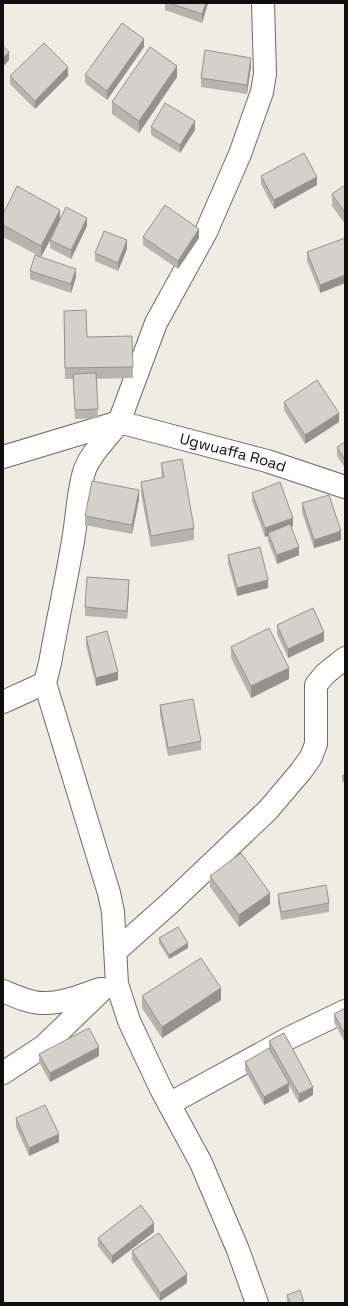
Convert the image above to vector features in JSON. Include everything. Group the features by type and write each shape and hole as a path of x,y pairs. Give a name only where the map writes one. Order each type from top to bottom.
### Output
{"street":[{"path":"3,1073 44,1046 110,986 116,951 113,912 109,893 45,683 73,540 85,469 91,457 111,434 119,422 156,323 206,232 240,154 262,92 265,74 263,3"},
{"path":"3,457 119,422"},
{"name":"Ugwuaffa Road","path":"119,422 267,461 345,487"},
{"path":"116,951 170,903 268,810 301,771 311,757 316,744 316,685 325,674 345,658"},
{"path":"3,702 45,683"},
{"path":"3,991 27,1000 41,1003 58,1002 110,986"},
{"path":"110,986 121,999 129,1022 169,1104 201,1164 238,1250 258,1303"},
{"path":"169,1104 291,1037 345,1012"}],"building":[{"path":"169,3 206,3 202,14"},
{"path":"122,23 144,39 107,91 85,75"},
{"path":"44,43 68,67 35,101 10,76"},
{"path":"3,46 9,52 3,58"},
{"path":"150,47 177,66 139,121 112,102"},
{"path":"205,50 251,58 247,85 201,78"},
{"path":"165,103 195,121 180,145 151,127"},
{"path":"304,153 317,177 274,200 261,176"},
{"path":"345,185 345,213 332,194"},
{"path":"17,186 60,210 41,246 3,225 3,214"},
{"path":"165,205 199,229 178,261 143,237"},
{"path":"66,207 87,218 71,250 50,240"},
{"path":"104,231 127,240 118,263 95,253"},
{"path":"345,238 345,275 320,285 307,252"},
{"path":"35,255 76,269 71,284 30,271"},
{"path":"86,310 87,337 132,336 133,367 65,368 64,311"},
{"path":"96,373 98,409 75,410 73,374"},
{"path":"317,380 339,413 305,435 284,402"},
{"path":"345,442 345,460 337,447"},
{"path":"182,459 194,528 151,536 141,482 164,477 161,463"},
{"path":"92,481 139,490 132,525 85,516"},
{"path":"280,482 293,518 265,528 252,493"},
{"path":"329,495 341,531 314,540 302,503"},
{"path":"290,524 299,547 277,555 268,533"},
{"path":"260,547 268,580 237,588 228,555"},
{"path":"87,577 129,580 127,611 85,607"},
{"path":"313,608 324,632 288,649 277,625"},
{"path":"269,628 289,668 251,686 231,647"},
{"path":"107,631 118,672 96,678 86,637"},
{"path":"193,699 201,741 168,748 160,705"},
{"path":"241,853 270,893 239,915 210,876"},
{"path":"326,885 329,903 281,912 278,894"},
{"path":"178,927 188,943 169,955 159,938"},
{"path":"201,958 221,988 162,1027 142,996"},
{"path":"345,1008 345,1034 334,1014"},
{"path":"89,1028 99,1047 50,1073 39,1054"},
{"path":"284,1033 313,1087 299,1094 269,1041"},
{"path":"269,1048 289,1083 264,1097 245,1062"},
{"path":"45,1105 59,1134 29,1148 16,1118"},
{"path":"141,1205 154,1223 112,1256 98,1238"},
{"path":"159,1233 187,1274 160,1293 132,1251"},
{"path":"300,1290 304,1303 290,1303 287,1295"}]}
